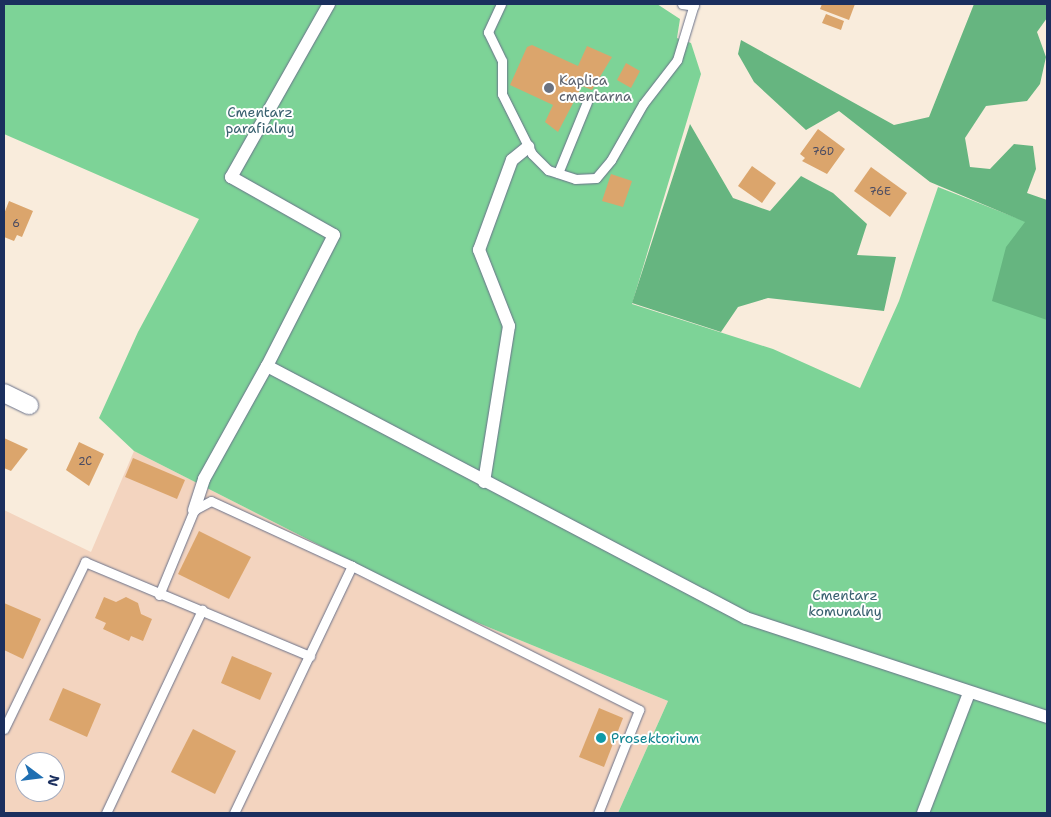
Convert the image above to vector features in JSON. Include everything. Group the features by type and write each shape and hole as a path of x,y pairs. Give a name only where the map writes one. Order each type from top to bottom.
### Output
{"street":[{"path":"194,510 204,480 267,366 334,235 231,177 329,4"},
{"path":"484,482 509,326 479,250 512,160 528,147"},
{"path":"267,366 484,482 746,618 969,693 1047,717"},
{"path":"4,393 30,405"},
{"path":"923,813 969,693"}],"lane":[{"path":"501,4 488,32 502,61 502,94 528,147 548,170 596,178 677,60 694,5 682,4"},
{"path":"558,173 587,102"},
{"path":"159,595 194,510 205,502 217,503 352,566 639,710 598,813"},
{"path":"4,729 85,562 159,595 202,610 310,656"},
{"path":"234,813 352,566"},
{"path":"106,813 202,610"}],"shaded area":[{"path":"134,451 449,611 668,701 618,813 4,813 4,510 91,552"}],"green space":[{"name":"Cmentarz komunalny","path":"4,4 657,4 680,19 677,38 691,43 701,74 632,304 773,349 860,388 899,301 938,187 1047,230 1047,813 618,813 668,701 449,611 134,451 99,418 138,332 199,219 4,134"},
{"path":"974,4 1047,4 1047,18 1037,32 1046,57 1040,84 1027,101 986,106 965,138 970,167 990,169 1014,144 1033,146 1036,169 1027,193 1047,200 1047,320 992,301 1006,247 1025,222 930,182 839,111 806,130 754,82 738,54 741,40 894,125 929,117"},
{"path":"690,124 733,198 770,211 801,176 833,193 867,224 857,255 896,257 884,311 768,298 738,307 721,332 632,303"}],"building":[{"path":"822,4 855,4 849,20 820,9"},
{"path":"826,14 844,21 841,30 822,23"},
{"name":"Kaplica cmentarna","path":"532,45 578,66 587,46 612,57 592,90 582,86 558,132 545,122 553,105 510,85 527,47"},
{"path":"626,63 640,71 631,88 617,80"},
{"path":"818,129 845,149 827,174 802,161 805,158 800,154"},
{"path":"752,166 776,183 762,203 738,186"},
{"path":"871,167 907,193 890,217 854,191"},
{"path":"611,174 632,181 623,207 602,201"},
{"path":"9,201 33,211 22,237 17,235 14,241 4,237 4,214"},
{"path":"4,438 28,449 11,471 4,468"},
{"path":"79,442 104,454 89,486 66,470"},
{"path":"133,458 185,480 177,499 125,477"},
{"path":"199,531 251,557 229,599 178,574"},
{"path":"104,597 116,602 126,597 138,603 141,614 152,619 143,641 131,636 129,641 103,629 106,623 95,618"},
{"path":"4,603 41,619 23,659 4,650"},
{"path":"232,656 272,673 260,700 221,683"},
{"path":"63,688 101,704 87,737 49,720"},
{"name":"Prosektorium","path":"599,708 623,718 604,767 579,757"},
{"path":"193,729 236,751 215,794 171,772"}],"place":[{"name":"Kaplica cmentarna","path":"549,88"},
{"name":"Prosektorium","path":"601,738"}],"park label":[{"name":"Cmentarz parafialny","path":"260,120"}]}
